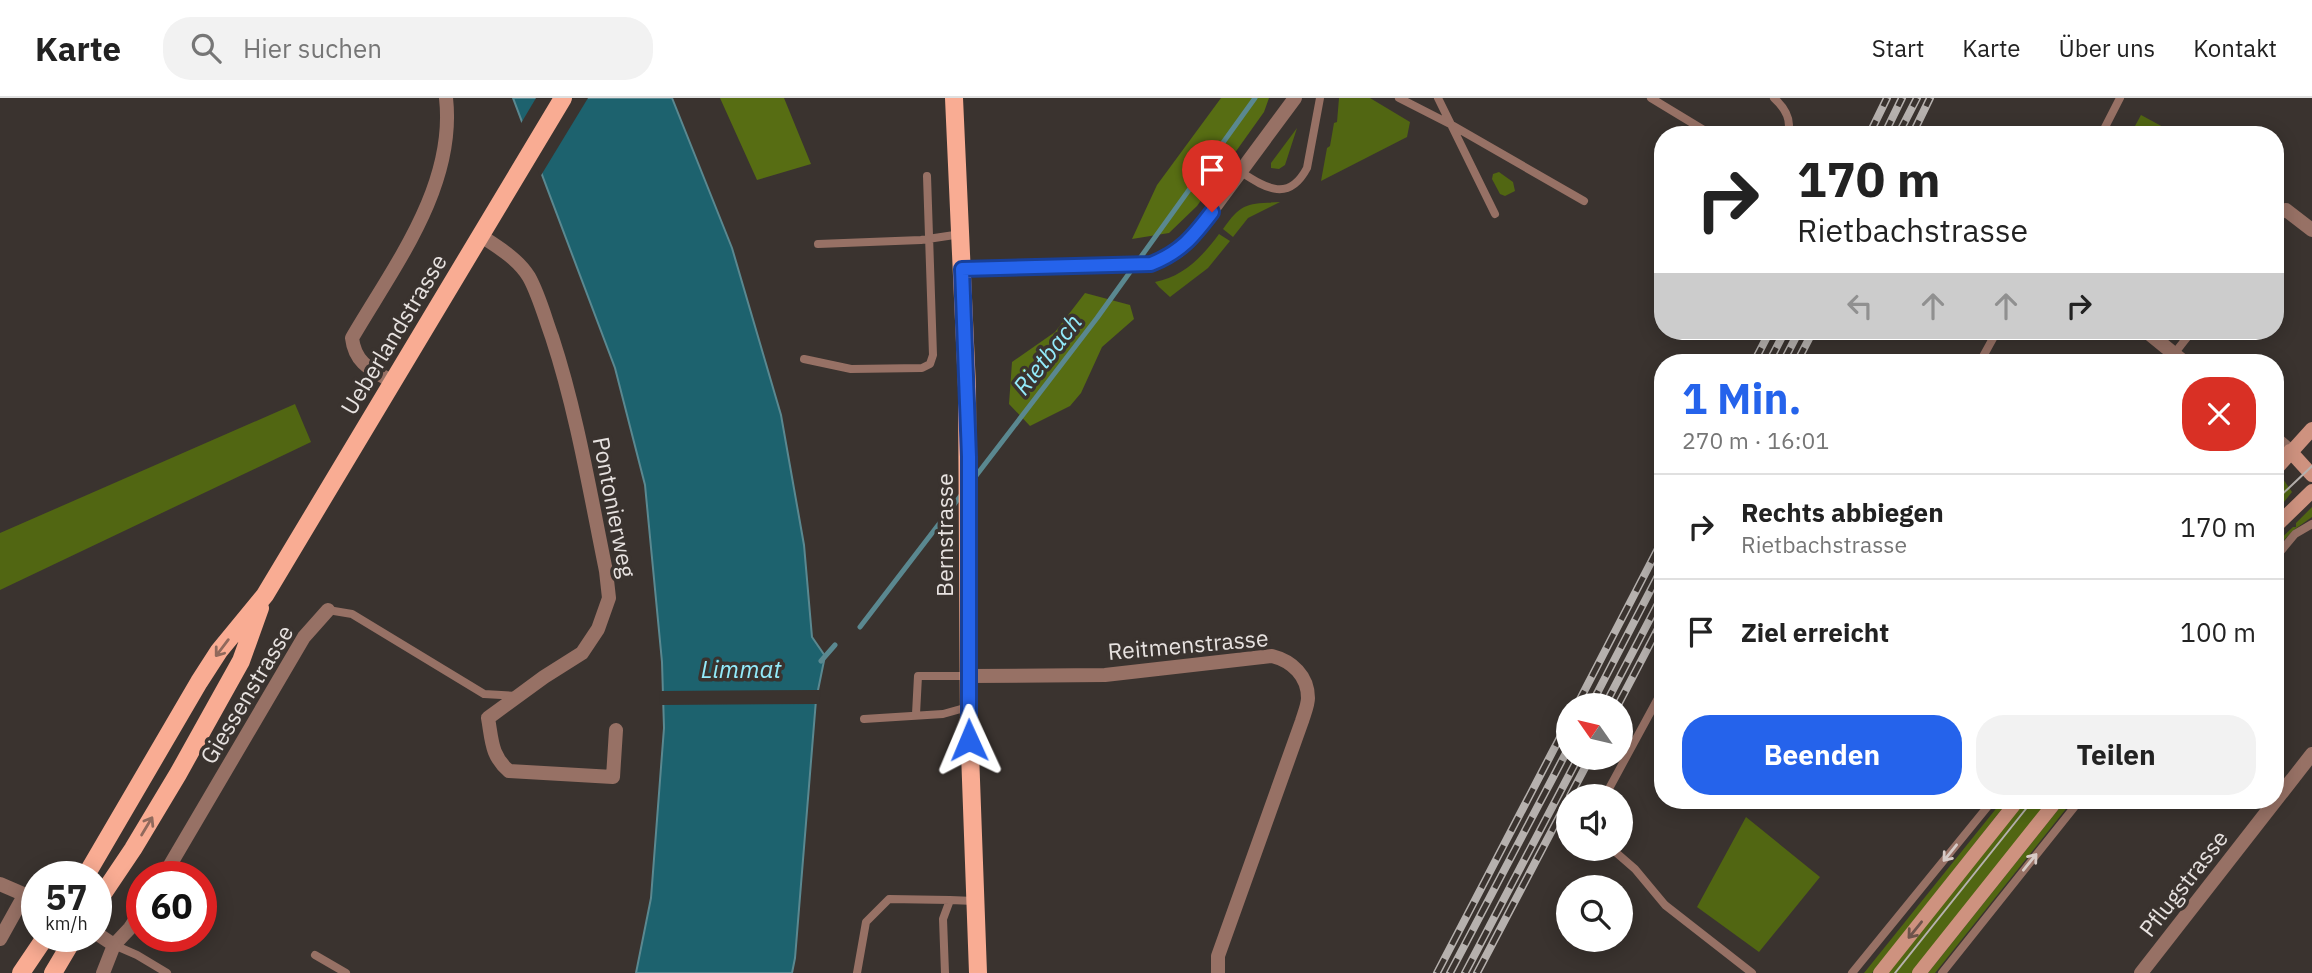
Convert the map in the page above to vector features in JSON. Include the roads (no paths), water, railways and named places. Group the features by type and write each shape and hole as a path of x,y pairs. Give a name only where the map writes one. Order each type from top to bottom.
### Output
{"main road":[{"name":"Ueberlandstrasse","path":"94,861 199,682 219,651 265,595 563,98"},
{"name":"Bernstrasse","path":"954,98 969,457 969,706 978,973"},
{"path":"2284,459 2312,429"},
{"path":"2291,451 2312,475"},
{"path":"2284,518 2312,491"},
{"name":"Ueberlandstrasse","path":"112,881 166,795 241,662 265,595"},
{"path":"1880,973 2011,809"},
{"path":"1919,973 2050,809"},
{"path":"21,973 35,952"},
{"path":"53,973 65,952"}],"street":[{"path":"393,382 360,361 354,351 352,338 419,223 438,178 446,133 446,98"},
{"path":"962,269 1151,264 1172,254 1190,240 1295,98"},
{"path":"2286,209 2312,230"},
{"name":"Pontonierweg","path":"481,236 512,259 530,278 546,320 567,384 606,571 608,598 598,629 582,653 488,718 498,761 509,771 613,777 616,730"},
{"path":"2157,340 2174,354"},
{"path":"2284,445 2291,451"},
{"name":"Giessenstrasse","path":"172,861 304,637 328,610"},
{"name":"Reitmenstrasse","path":"969,676 1105,675 1272,656 1293,665 1303,676 1308,698 1302,721 1219,956 1218,973"},
{"name":"Pflugstrasse","path":"2284,790 2312,754"},
{"name":"Pflugstrasse","path":"2141,973 2269,809"},
{"path":"0,884 21,893"},
{"path":"0,939 21,911"},
{"path":"103,973 114,946 126,932"}],"lane":[{"path":"1241,172 1272,190 1294,186 1307,168 1320,98"},
{"path":"1399,98 1584,201"},
{"path":"1438,98 1495,214"},
{"path":"1651,98 1697,126"},
{"path":"1774,98 1789,115 1790,126"},
{"path":"2106,126 2120,98"},
{"path":"804,359 851,369 922,368 930,364 933,355 927,176"},
{"path":"818,244 929,239 961,234"},
{"path":"2284,454 2291,451"},
{"path":"2284,547 2295,534 2312,524"},
{"name":"Giessenstrasse","path":"328,610 352,614 484,694 517,696"},
{"path":"916,714 918,676 969,676"},
{"path":"864,719 943,714 969,706"},
{"path":"1612,784 1654,706"},
{"path":"1852,973 1986,809"},
{"path":"1942,973 2073,809"},
{"path":"1626,861 1665,905 1752,973"},
{"path":"857,973 866,922 889,899 976,901"},
{"path":"945,973 943,919 950,900"},
{"path":"114,946 137,955 167,973"},
{"path":"315,955 345,973"}],"water":[{"name":"Limmat","path":"513,98 672,98 732,248 781,415 804,545 812,637 825,656 816,700 792,973 636,973 651,898 664,728 662,662 645,485 615,368"}],"waterway":[{"name":"Rietbach","path":"972,481 1097,318 1255,98"},
{"name":"Rietbach","path":"860,627 962,494"},
{"name":"Rietbach","path":"821,661 835,645"}],"tram line":[{"path":"2284,492 2312,466"},
{"path":"1895,973 2026,809"}],"railway":[{"path":"1873,126 1887,98"},
{"path":"1888,126 1902,98"},
{"path":"1903,126 1917,98"},
{"path":"1916,126 1930,98"},
{"path":"1758,354 1765,340"},
{"path":"1773,354 1780,340"},
{"path":"1787,354 1794,340"},
{"path":"1801,354 1808,340"},
{"path":"1583,693 1654,556"},
{"path":"1597,693 1654,583"},
{"path":"1611,693 1654,611"},
{"path":"1624,693 1654,636"},
{"path":"1437,973 1556,745"},
{"path":"1450,973 1557,770"},
{"path":"1465,973 1572,770"},
{"path":"1576,784 1584,770"},
{"path":"1477,973 1556,823"}]}
